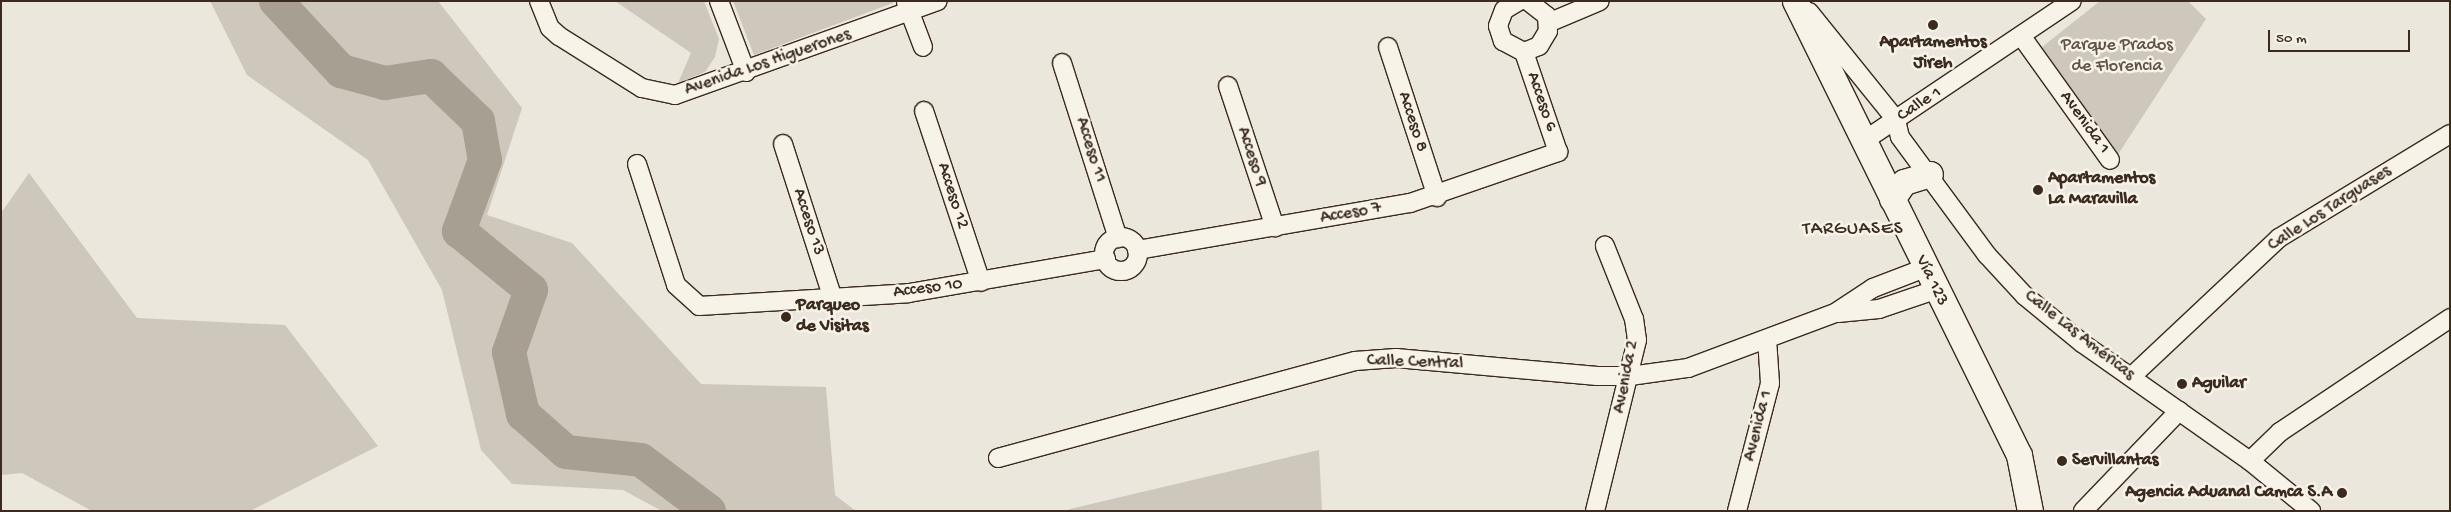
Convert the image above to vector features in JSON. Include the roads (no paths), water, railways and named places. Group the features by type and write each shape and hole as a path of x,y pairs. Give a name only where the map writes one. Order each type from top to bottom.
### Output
{"main road":[{"name":"Vía 123","path":"1795,1 1865,140 1930,279 2019,455 2030,511"},
{"path":"1892,199 1904,182 1930,174"}],"street":[{"name":"Avenida Los Higuerones","path":"539,1 550,28 559,36 658,94 690,92 746,72 908,7 938,1"},
{"path":"719,1 746,72"},
{"path":"1512,2 1500,17 1499,34 1509,47 1524,52 1545,39 1544,9 1600,1"},
{"name":"Calle Las Américas","path":"1800,1 1896,120 1900,137 1930,174 1987,255 2024,296 2131,377 2250,461 2311,511"},
{"name":"Calle 1","path":"1865,140 2022,37 2072,1"},
{"path":"908,7 924,48"},
{"name":"Avenida 1","path":"2022,37 2110,160"},
{"name":"Acceso 8","path":"1388,47 1437,197"},
{"name":"Acceso 6","path":"1524,52 1558,152"},
{"name":"Acceso 11","path":"1062,63 1118,238"},
{"name":"Acceso 9","path":"1228,86 1275,227"},
{"name":"Acceso 12","path":"924,111 981,282"},
{"name":"Calle Los Targuases","path":"2131,377 2279,238 2450,134"},
{"name":"Acceso 13","path":"783,144 833,299"},
{"name":"Acceso 7","path":"1137,250 1437,197 1558,152"},
{"name":"Acceso 10","path":"637,164 676,285 686,299 710,308 833,299 981,282 1106,259"},
{"path":"1118,238 1128,239 1137,250 1137,260 1126,270 1111,268 1106,259 1106,248 1118,238"},
{"name":"Avenida 2","path":"1594,511 1630,376 1637,340 1634,319 1605,246"},
{"name":"Calle Central","path":"998,458 1355,360 1396,358 1630,376 1688,368 1835,313 1873,288 1930,279"},
{"name":"Calle Central","path":"1835,313 1879,309 1930,279"},
{"path":"2250,461 2280,432 2450,318"},
{"name":"Avenida 1","path":"1737,511 1770,382 1767,340"},
{"path":"2083,511 2179,411"}],"waterway":[{"path":"276,1 341,71 385,83 431,76 478,121 485,160 459,231 531,290 509,352 523,414 566,452 641,460 709,511"}],"place":[{"name":"Apartamentos Jireh","path":"1933,25"},
{"name":"Apartamentos La Maravilla","path":"2038,190"},
{"name":"Parqueo de Visitas","path":"786,317"},
{"name":"Aguilar","path":"2182,384"},
{"name":"Servillantas","path":"2062,461"},
{"name":"Agencia Aduanal Camca S.A","path":"2342,493"}],"district":[{"name":"TARGUASES","path":"1853,230"}],"park label":[{"name":"Parque Prados de Florencia","path":"2117,57"}]}
